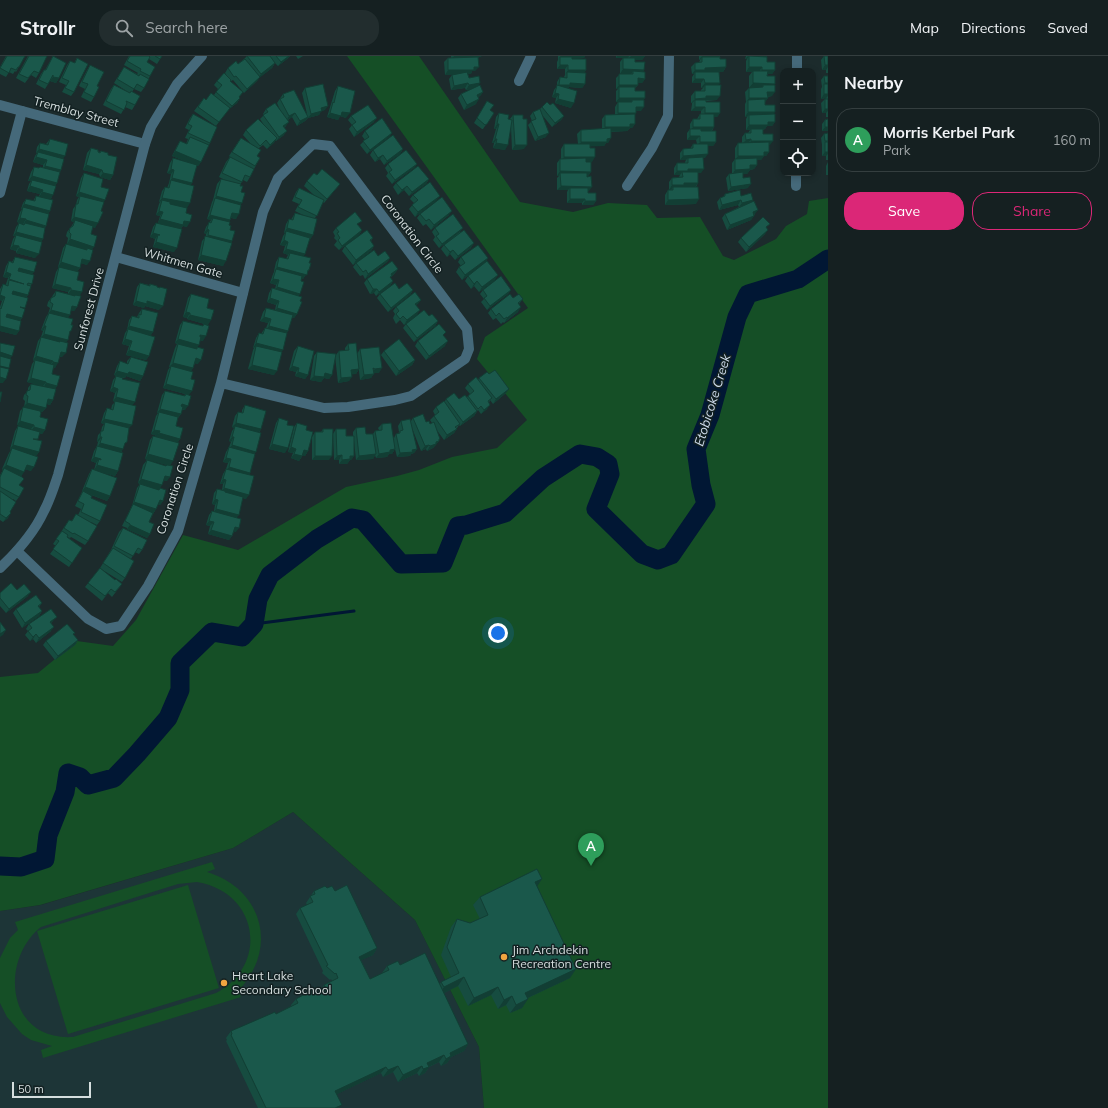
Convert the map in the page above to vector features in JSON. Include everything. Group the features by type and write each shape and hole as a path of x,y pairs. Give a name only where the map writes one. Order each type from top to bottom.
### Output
{"street":[{"name":"Sunforest Drive","path":"0,568 29,536 44,511 58,476 145,144 151,127 177,84 202,56"},
{"path":"519,81 532,56"},
{"path":"626,186 652,148 668,116 669,56"},
{"path":"796,68 797,56"},
{"name":"Tremblay Street","path":"0,105 145,144"},
{"path":"0,193 22,111"},
{"name":"Coronation Circle","path":"17,551 88,618 106,629 121,626 148,586 178,531 220,383 263,212 278,178 313,144 330,146 467,329 469,349 465,359 411,396 348,407 324,408 220,383"},
{"path":"796,176 796,186"},
{"name":"Whitmen Gate","path":"116,257 243,293"}],"shaded area":[{"name":"Heart Lake Secondary School","path":"293,812 415,920 479,1047 484,1108 0,1108 0,911 41,905 233,848"}],"green space":[{"path":"347,56 419,56 520,202 573,212 608,203 647,205 657,218 700,217 723,256 734,260 776,239 786,226 807,214 809,201 828,198 828,1108 484,1108 479,1047 415,920 293,812 233,848 40,905 0,911 0,677 38,673 77,641 113,646 136,620 183,535 238,550 346,487 419,470 452,457 497,448 527,420 477,359 485,337 528,308"},
{"path":"212,862 215,869 207,872 226,880 241,892 252,906 259,922 261,939 258,957 251,975 238,991 241,997 43,1058 41,1050 52,1046 31,1040 22,1034 7,1017 0,1003 0,958 10,938 18,930 15,922","holes":["197,882 218,888 233,899 244,914 250,930 250,948 244,965 233,980 216,993 73,1037 50,1035 34,1026 22,1012 16,996 15,977 19,958 28,941 41,927 178,884"]},
{"path":"188,885 219,988 68,1034 37,931"}],"building":[{"path":"7,56 25,56 19,67 16,70 11,68 9,73 0,68"},
{"path":"29,56 47,56 39,73 34,71 28,78 19,74"},
{"path":"53,56 66,63 59,78 53,77 53,75 48,84 39,80"},
{"path":"130,56 150,57 147,62 155,67 150,76 140,71 141,69 127,61"},
{"path":"155,56 162,56 160,59"},
{"path":"247,56 270,56 275,63 261,74"},
{"path":"276,56 289,56 281,62"},
{"path":"749,56 767,57 767,62 775,62 775,70 762,70 762,67 749,67"},
{"path":"824,56 828,56 828,65 825,65"},
{"path":"478,57 479,67 474,67 474,70 448,70 448,58"},
{"path":"560,57 586,59 586,70 568,70 568,65 560,65"},
{"path":"702,57 720,57 720,59 726,59 726,67 695,70 695,63 702,62"},
{"path":"77,58 88,64 74,92 65,88 69,81 62,78 70,61 75,63"},
{"path":"623,58 635,58 635,62 645,62 644,70 623,69"},
{"path":"245,59 260,77 247,89 236,76 234,77 228,68 236,61 238,64"},
{"path":"90,65 104,72 97,86 99,87 94,97 84,92 88,84 82,82"},
{"path":"124,67 139,76 140,74 149,79 144,88 137,84 134,89 117,79"},
{"path":"633,71 645,72 645,79 638,78 638,85 619,85 619,74 633,74"},
{"path":"753,71 768,71 767,76 775,76 775,84 753,83"},
{"path":"467,72 469,78 479,76 480,83 469,85 468,83 454,86 452,75"},
{"path":"567,72 586,73 585,84 570,83 570,85 559,85 560,77 567,78"},
{"path":"695,72 719,72 720,83 705,83 704,79 695,79"},
{"path":"224,73 231,80 230,81 243,92 239,97 240,98 232,106 216,92 222,85 217,81"},
{"path":"824,76 828,76 828,83 825,83"},
{"path":"323,84 328,106 321,108 322,111 311,114 305,88"},
{"path":"824,84 828,84 828,94 824,94"},
{"path":"114,85 140,96 135,105 126,101 127,103 124,110 106,101"},
{"path":"480,85 483,92 477,95 479,99 467,105 461,94"},
{"path":"557,85 577,91 574,103 558,99 559,94 555,93"},
{"path":"705,85 721,85 720,96 706,96 706,98 695,99 695,91 705,91"},
{"path":"763,85 775,85 775,92 767,92 768,98 749,98 749,88 763,87"},
{"path":"338,86 355,91 350,113 342,112 341,116 330,113"},
{"path":"619,87 635,87 635,91 645,91 645,98 619,98"},
{"path":"294,90 308,117 300,121 295,113 289,116 280,99 284,97 283,94"},
{"path":"211,93 230,108 219,122 198,107 204,98 206,100"},
{"path":"765,99 765,105 775,105 775,112 748,112 748,100"},
{"path":"825,99 828,99 828,109 825,109"},
{"path":"632,100 644,100 644,107 636,107 636,113 618,113 618,102 632,102"},
{"path":"695,100 720,102 720,113 705,113 705,107 695,107"},
{"path":"487,101 494,105 490,110 494,113 485,125 477,118"},
{"path":"547,102 550,105 553,103 564,116 555,123 542,107"},
{"path":"275,103 289,122 283,126 287,131 279,137 263,115 268,112 266,109"},
{"path":"368,105 377,118 357,132 352,125 356,122 351,116"},
{"path":"540,109 549,133 538,137 531,121 536,119 533,112"},
{"path":"499,113 509,115 508,119 512,120 508,145 496,143 497,139 495,139 499,124 497,124"},
{"path":"193,114 217,127 210,143 188,133 192,126 188,124"},
{"path":"635,114 635,124 630,124 630,127 605,127 605,115"},
{"path":"700,114 714,114 714,127 693,127 693,119 700,119"},
{"path":"775,114 775,122 768,122 768,125 749,125 749,115"},
{"path":"513,115 523,115 523,119 527,119 527,145 515,145"},
{"path":"382,118 392,133 370,150 363,141 369,137 365,131"},
{"path":"258,119 277,138 270,145 266,140 260,146 246,130"},
{"path":"828,119 828,127 825,127 825,120"},
{"path":"611,128 611,138 607,139 607,142 581,142 581,130"},
{"path":"690,129 716,131 716,142 700,142 700,136 690,136"},
{"path":"751,129 763,129 763,134 773,134 773,141 746,140 745,133 751,133"},
{"path":"828,133 828,141 825,141 824,134"},
{"path":"393,135 403,149 387,161 383,155 378,158 373,150"},
{"path":"190,137 209,145 201,162 175,151 180,141 187,144"},
{"path":"241,138 261,150 257,156 260,158 255,166 232,152"},
{"path":"50,139 68,144 65,156 39,149 40,143 48,145"},
{"path":"769,142 769,152 764,152 764,156 738,156 738,143"},
{"path":"825,142 828,142 828,152 825,152"},
{"path":"564,144 590,144 590,148 595,148 595,157 564,157"},
{"path":"693,144 708,144 708,154 683,156 683,149 693,148"},
{"path":"91,148 98,150 100,153 101,151 108,153 108,155 117,157 113,175 103,173 102,170 86,165"},
{"path":"406,150 417,164 395,180 389,172 392,170 388,164"},
{"path":"38,152 64,159 61,170 45,166 47,160 36,157"},
{"path":"230,157 254,169 250,177 245,175 242,182 222,173"},
{"path":"703,157 704,169 677,171 677,163 688,163 688,158"},
{"path":"173,158 197,165 192,183 172,178 174,170 171,169"},
{"path":"586,158 586,162 591,162 591,172 560,171 560,159"},
{"path":"757,158 757,165 750,165 750,169 735,170 735,159"},
{"path":"418,166 429,179 412,192 407,186 402,190 396,183"},
{"path":"34,167 60,172 57,183 32,176"},
{"path":"322,169 340,184 327,199 307,181 314,173 317,175"},
{"path":"682,172 698,172 698,183 672,185 672,178 683,177"},
{"path":"743,172 743,178 750,177 751,184 731,187 729,174"},
{"path":"84,173 103,179 101,187 109,189 105,200 79,192"},
{"path":"560,173 587,173 587,177 591,176 592,187 561,186"},
{"path":"221,179 241,184 240,186 243,186 241,192 245,193 242,203 216,196"},
{"path":"32,180 56,186 53,195 42,192 43,190 30,186"},
{"path":"171,180 194,186 190,203 162,198 165,187 169,188"},
{"path":"430,182 440,196 418,212 412,205 418,200 413,195"},
{"path":"673,187 698,187 699,199 668,200 668,190 673,190"},
{"path":"299,188 324,200 317,216 298,207 302,200 295,197"},
{"path":"570,188 588,188 588,193 596,193 596,201 570,199"},
{"path":"740,190 741,196 751,193 753,200 742,203 741,200 722,205 720,198 725,196 725,194"},
{"path":"36,196 53,200 50,211 24,204 26,199 35,201"},
{"path":"80,196 104,202 101,211 103,212 98,223 74,217 76,204 78,204"},
{"path":"442,197 452,211 434,225 429,219 426,221 420,214"},
{"path":"215,198 241,205 239,214 232,213 230,220 210,215"},
{"path":"162,200 170,202 170,204 187,208 186,213 192,215 190,222 184,221 183,225 160,219 163,212 159,211"},
{"path":"754,201 758,210 753,212 754,216 730,225 725,214"},
{"path":"23,207 49,214 46,226 20,218"},
{"path":"355,212 362,221 357,224 362,230 342,246 338,240 340,238 337,233 339,232 336,228"},
{"path":"295,213 317,219 313,235 287,228 289,219 293,220"},
{"path":"453,214 463,228 442,244 436,236 439,234 435,228"},
{"path":"763,217 770,224 766,227 768,230 749,247 741,238"},
{"path":"213,218 230,222 230,230 235,231 232,241 208,235 209,230 207,229 209,222 211,223"},
{"path":"75,220 93,226 91,234 97,236 94,247 70,239 70,228 73,226"},
{"path":"19,223 45,228 43,239 16,232"},
{"path":"156,223 182,229 177,248 156,242 158,235 160,235 153,233"},
{"path":"367,230 373,238 370,240 374,246 356,260 345,246"},
{"path":"464,230 474,243 458,256 453,250 450,252 444,245"},
{"path":"286,231 310,238 305,254 286,249 288,242 284,240"},
{"path":"16,235 42,242 39,254 13,245"},
{"path":"205,236 232,243 226,261 201,255"},
{"path":"66,244 87,250 87,248 93,250 90,261 82,259 80,268 61,262"},
{"path":"478,245 488,258 465,275 459,267 465,263 461,257"},
{"path":"374,250 378,256 385,251 390,258 368,274 366,270 363,272 356,263"},
{"path":"290,253 311,258 307,275 277,267 279,257 288,259"},
{"path":"15,257 37,262 34,272 19,268 18,271 34,275 32,284 28,283 27,285 31,286 28,295 13,291 12,294 28,298 25,308 20,307 25,309 22,318 7,314 6,317 21,321 19,331 0,326 0,308 1,309 5,297 0,295 3,284 8,286 9,280 24,284 9,279 11,274 6,272 9,261 13,263"},
{"path":"392,261 398,269 391,274 392,276 390,277 393,281 379,292 377,289 373,289 367,279"},
{"path":"487,261 498,275 482,287 477,281 474,284 468,276"},
{"path":"59,267 79,272 77,280 84,282 82,292 71,290 71,288 55,284"},
{"path":"276,269 302,276 301,281 304,282 300,294 277,287 279,280 273,279"},
{"path":"501,276 511,290 490,306 484,298 487,296 483,290"},
{"path":"140,283 167,289 163,306 147,301 147,304 136,301"},
{"path":"395,283 399,289 407,283 413,290 391,308 380,294"},
{"path":"272,288 302,297 300,301 302,302 297,314 277,308 279,301 270,298"},
{"path":"56,291 81,296 77,307 72,306 70,315 51,310 53,304 50,302 51,298 55,296"},
{"path":"415,292 421,300 415,304 420,310 407,320 403,316 400,319 396,314 399,311 396,307"},
{"path":"191,294 209,299 207,308 214,310 211,320 190,315 190,313 186,312"},
{"path":"510,294 513,298 519,294 523,299 518,303 521,307 507,318 504,319 499,313 496,316 491,309"},
{"path":"266,308 293,315 288,331 269,326 271,319 264,317"},
{"path":"142,309 158,313 153,332 129,326 132,316 139,318 139,314 141,315"},
{"path":"424,310 429,316 432,314 438,321 417,338 406,324"},
{"path":"49,313 73,319 71,325 73,325 68,340 44,334 46,326 44,326"},
{"path":"183,321 209,326 206,336 200,335 199,345 178,339"},
{"path":"439,324 446,332 443,335 448,341 429,356 418,341"},
{"path":"265,328 287,333 283,350 256,343 259,333 263,334"},
{"path":"128,329 155,337 149,356 129,350 132,341 125,339"},
{"path":"41,337 68,343 66,353 61,352 58,363 36,356"},
{"path":"399,339 415,360 399,371 384,351"},
{"path":"0,343 15,346 12,356 0,352"},
{"path":"356,343 359,369 351,370 352,377 341,378 339,351 349,350 348,344"},
{"path":"178,344 197,349 197,347 204,349 201,360 196,358 193,368 173,363"},
{"path":"256,346 282,352 277,371 252,365"},
{"path":"298,346 314,351 308,375 298,372 299,368 292,366"},
{"path":"379,347 382,368 373,368 374,374 364,375 360,349"},
{"path":"317,352 336,354 332,375 325,373 324,377 314,376"},
{"path":"0,356 11,359 9,368 0,366"},
{"path":"131,357 148,362 143,376 129,372 128,374 117,371 120,361 128,364"},
{"path":"35,360 54,365 52,374 60,376 57,386 31,378"},
{"path":"171,366 193,372 191,379 195,380 192,391 166,384"},
{"path":"0,367 9,369 6,379 0,377"},
{"path":"495,370 509,389 496,399 479,378 487,372 489,374"},
{"path":"116,376 140,383 135,402 116,397 118,389 113,387"},
{"path":"476,377 492,398 488,401 490,405 484,410 481,406 478,409 468,396 474,391 468,384"},
{"path":"31,384 56,389 53,400 48,399 46,408 27,403 28,396 26,395 27,391 30,390"},
{"path":"165,391 191,396 188,406 182,404 181,406 183,407 181,414 160,409"},
{"path":"454,393 459,399 465,395 477,411 463,422 446,399"},
{"path":"115,401 136,406 132,425 104,419 107,408 113,410"},
{"path":"444,401 460,424 455,427 457,429 447,435 434,416 439,412 436,407"},
{"path":"245,405 266,411 261,429 236,423 238,412 243,413"},
{"path":"23,407 40,411 40,417 48,419 45,430 20,421"},
{"path":"159,412 178,417 176,426 183,428 180,439 154,430"},
{"path":"423,414 426,422 429,421 430,424 434,422 440,439 436,442 436,444 430,446 425,446 413,418"},
{"path":"279,418 288,421 287,425 294,426 288,448 272,444"},
{"path":"410,419 417,449 412,450 413,452 400,453 396,434 403,430 401,421"},
{"path":"105,422 129,428 127,442 125,443 123,449 100,443 102,437 100,437 101,431 103,431"},
{"path":"297,423 307,426 306,430 313,432 308,451 304,450 302,456 294,454 296,449 291,447"},
{"path":"391,423 395,449 390,450 390,452 379,454 375,431 382,430 382,424"},
{"path":"18,426 40,432 38,439 33,439 42,441 39,452 13,445"},
{"path":"235,426 261,433 256,452 232,445 234,437 232,437"},
{"path":"365,427 366,434 373,434 376,454 359,456 356,428"},
{"path":"323,429 333,429 332,456 315,456 315,432 323,432"},
{"path":"336,429 346,429 346,436 354,436 354,456 350,456 350,459 342,460 342,455 337,456"},
{"path":"153,436 179,443 173,461 148,454"},
{"path":"97,446 123,453 118,471 97,465 99,459 101,459 94,457"},
{"path":"229,447 255,454 250,473 229,467 231,459 226,458"},
{"path":"12,448 38,457 34,467 27,465 24,472 6,465"},
{"path":"147,460 166,466 173,466 170,477 165,476 162,485 141,479"},
{"path":"4,468 24,479 19,485 24,488 19,497 0,487 0,477"},
{"path":"92,469 117,478 110,496 85,487"},
{"path":"226,469 254,476 249,495 224,488 226,480 223,479"},
{"path":"140,484 159,490 160,488 166,490 163,501 160,500 156,509 134,502"},
{"path":"217,489 243,497 239,515 216,509 218,500 215,499"},
{"path":"0,491 16,502 10,512 11,513 6,518 0,514"},
{"path":"83,491 92,496 91,498 107,505 100,521 81,512 84,504 78,501"},
{"path":"133,504 153,513 149,522 154,524 150,534 130,525 125,521"},
{"path":"212,511 241,519 239,528 235,527 232,536 211,530 214,522 209,521"},
{"path":"76,514 97,526 88,541 64,528 69,520 72,521"},
{"path":"123,528 147,540 142,550 138,548 133,556 114,546"},
{"path":"62,531 68,535 67,537 82,548 72,563 53,549 59,541 56,539"},
{"path":"113,548 134,561 125,578 103,563"},
{"path":"100,568 122,584 115,592 111,589 105,596 88,583"},
{"path":"11,583 17,590 24,584 31,592 9,609 0,598 0,593"},
{"path":"36,595 42,603 38,606 42,611 25,623 16,609"},
{"path":"51,609 57,617 50,622 54,627 39,638 36,634 33,637 28,631 32,628 29,624"},
{"path":"0,622 6,630 0,634"},
{"path":"67,624 75,633 73,634 78,640 58,656 46,641"},
{"path":"537,869 542,879 535,882 576,969 525,993 528,999 516,1005 512,996 504,1000 498,987 474,998 464,977 444,987 441,982 459,973 447,947 457,919 470,923 488,915 480,897"},
{"path":"347,885 377,948 359,957 370,979 389,970 387,966 398,961 400,965 425,953 468,1044 450,1053 451,1056 446,1059 444,1055 427,1063 429,1067 423,1069 422,1066 403,1075 398,1066 388,1070 386,1067 335,1091 342,1105 335,1108 266,1108 231,1035 231,1031 275,1012 276,1014 298,1003 296,999 309,992 308,991 315,988 317,993 326,989 324,985 338,978 336,973 335,974 326,966 328,965 300,908 313,902 310,896 315,894 314,891 325,886 327,888 332,886 335,891"}],"waterway":[{"name":"Etobicoke Creek","path":"0,866 21,867 45,859 48,835 65,792 68,773 80,777 88,785 114,778 168,718 180,690 180,663 212,632 242,637 254,624 258,599 270,575 317,539 352,518 363,520 401,564 443,563 458,526 505,513 543,478 580,454 597,457 608,464 610,474 596,509 642,554 658,560 671,555 706,504 701,485 696,449 710,415 737,317 748,294 798,279 828,259"},
{"path":"254,624 354,611"}],"place":[{"name":"Morris Kerbel Park","path":"591,866"},
{"name":"Jim Archdekin Recreation Centre","path":"504,957"},
{"name":"Heart Lake Secondary School","path":"224,983"}]}
